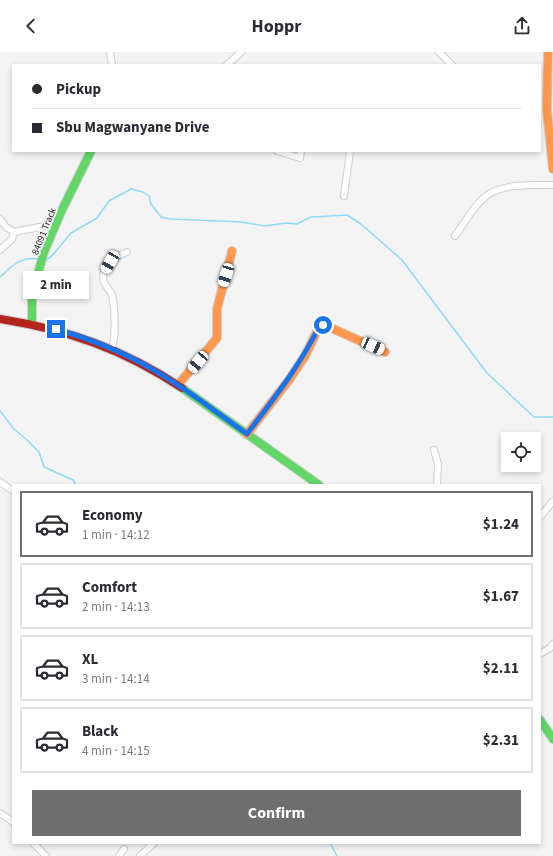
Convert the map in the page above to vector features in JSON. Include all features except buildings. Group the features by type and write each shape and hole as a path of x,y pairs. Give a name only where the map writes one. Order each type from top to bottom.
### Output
{"street":[{"path":"110,52 112,64"},
{"path":"228,64 241,52"},
{"path":"439,52 451,64"},
{"path":"548,52 545,82 553,169"},
{"name":"84091 Track","path":"32,323 32,295 42,259 55,224 91,152"},
{"path":"280,152 300,158 301,152"},
{"path":"344,196 350,152"},
{"path":"455,236 479,203 488,194 500,189 531,185 553,186"},
{"path":"0,219 6,227 14,232 55,224"},
{"path":"0,250 12,239 14,232"},
{"path":"178,386 217,338 217,309 232,251"},
{"path":"112,349 114,335 112,297 105,282 104,275 110,262 117,256 127,252"},
{"path":"0,319 32,323 79,336 144,364 178,386 318,484"},
{"path":"247,434 289,380 305,356 320,325 335,329 386,352"},
{"path":"434,450 438,464 437,484"},
{"path":"0,482 12,490"},
{"path":"541,516 553,501"},
{"path":"541,653 550,648 553,644"},
{"path":"541,721 553,739"},
{"path":"0,813 12,821"},
{"path":"34,844 46,856"},
{"path":"140,856 153,844"},
{"path":"119,856 124,849"}],"waterway":[{"path":"46,260 51,257 71,233 97,218 109,201 131,189 143,192 149,196 151,204 161,217 170,219 242,222 265,226 286,223 297,224 311,217 347,215 361,224 402,260 487,373 534,417 553,417"},
{"path":"0,277 22,260 32,258 38,259"},
{"path":"0,411 14,429 39,452 44,467 73,480 75,484"},
{"path":"331,844 337,856"}],"traffic: fast":[{"path":"32,323 32,295 44,252 61,212 91,152"},
{"path":"182,388 318,484"},
{"path":"541,721 553,739"}],"traffic: slow":[{"path":"548,52 547,110 553,169"},
{"path":"178,385 217,338 217,309 232,251"},
{"path":"247,434 289,380 305,356 320,325 329,327 385,352"}],"traffic: jam":[{"path":"0,319 49,329 95,343 138,362 182,388"}],"route":[{"path":"56,329 101,344 144,364 170,380 247,434 289,380 305,356 320,325 323,325"}]}
